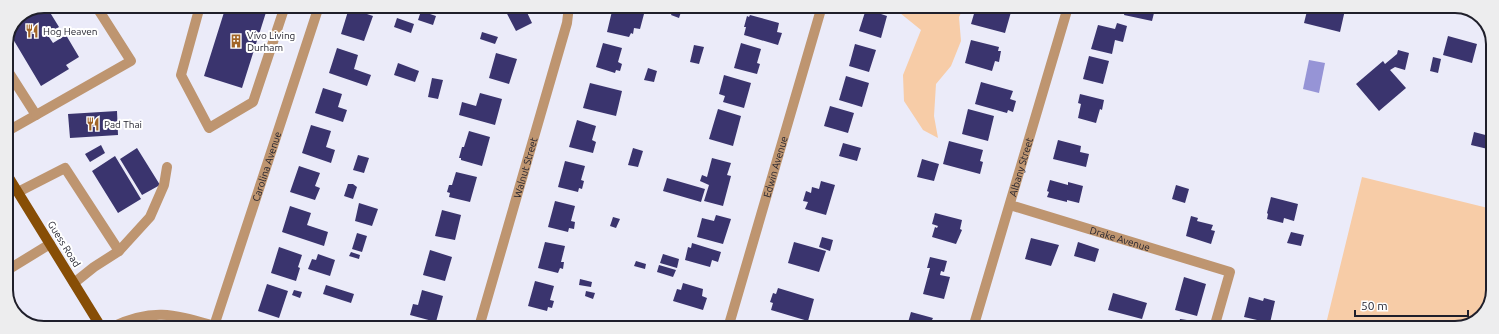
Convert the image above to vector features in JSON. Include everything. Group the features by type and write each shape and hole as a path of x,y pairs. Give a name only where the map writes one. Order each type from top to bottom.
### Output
{"main road":[{"name":"Guess Road","path":"13,184 97,321"}],"street":[{"path":"13,128 131,61 100,13"},
{"path":"198,13 181,75 209,128 253,102 283,13"},
{"name":"Carolina Avenue","path":"218,321 317,13"},
{"name":"Walnut Street","path":"480,321 567,23 568,13"},
{"name":"Edwin Avenue","path":"730,321 820,13"},
{"name":"Albany Street","path":"975,321 1066,13"},
{"path":"13,79 36,115"},
{"path":"74,283 119,251 150,217 164,185 167,167"},
{"path":"18,192 65,168 119,251"},
{"name":"Drake Avenue","path":"1010,205 1230,272 1216,321"},
{"path":"13,267 50,244"},
{"path":"126,321 151,314 180,316 196,321"}],"shaded area":[{"path":"900,13 961,13 959,17 961,41 951,66 936,84 934,116 938,138 923,130 904,101 903,75 921,30"},
{"path":"1362,177 1486,208 1486,290 1482,306 1471,317 1459,321 1327,321"}],"water":[{"path":"1309,60 1325,63 1319,93 1303,89"}],"building":[{"path":"50,13 59,27 47,34 53,43 66,35 79,57 66,65 69,69 41,86 14,40 15,32 18,27 27,18 32,15"},
{"name":"Vivo Living Durham","path":"224,13 266,13 242,88 204,76"},
{"path":"347,13 364,13 373,16 364,41 341,34"},
{"path":"420,13 427,13 436,16 433,25 418,20"},
{"path":"507,13 527,13 532,23 516,31"},
{"path":"612,13 644,14 640,29 634,28 633,34 631,33 629,37 607,32"},
{"path":"672,13 681,13 679,18 671,15"},
{"path":"865,13 878,13 887,16 881,38 859,31"},
{"path":"974,13 1011,13 1005,33 971,24"},
{"path":"1124,13 1154,13 1152,21 1124,15"},
{"path":"1306,13 1344,13 1340,32 1304,23"},
{"path":"750,15 779,23 777,32 782,33 778,45 744,35 746,27 744,27 747,16 749,17"},
{"path":"397,18 414,24 411,33 394,27"},
{"path":"1117,23 1127,26 1123,42 1115,40 1112,54 1091,49 1098,25 1115,29"},
{"path":"482,32 498,37 495,44 480,39"},
{"path":"1448,36 1477,44 1472,63 1443,55"},
{"path":"971,40 999,47 998,51 1001,51 999,62 995,61 992,71 965,63"},
{"path":"603,43 622,48 618,62 622,64 620,71 616,70 615,73 596,67"},
{"path":"741,43 761,49 757,63 760,64 757,74 734,68"},
{"path":"855,44 876,50 869,72 849,66"},
{"path":"694,45 704,47 699,64 690,62"},
{"path":"337,48 358,55 354,69 371,75 367,86 329,73"},
{"path":"1398,50 1409,53 1405,70 1395,67 1390,70 1406,88 1379,111 1356,84 1383,61 1385,64 1397,54"},
{"path":"496,53 517,59 509,84 489,78"},
{"path":"1089,56 1109,61 1103,84 1083,79"},
{"path":"1433,57 1441,59 1438,73 1430,71"},
{"path":"398,63 419,71 415,82 394,75"},
{"path":"648,68 657,71 654,82 644,80"},
{"path":"724,75 751,83 744,108 723,102 725,96 719,94"},
{"path":"846,76 869,83 862,107 839,100"},
{"path":"432,78 443,80 438,99 428,97"},
{"path":"981,82 1013,91 1010,99 1016,101 1013,112 1008,110 1007,113 975,104"},
{"path":"590,83 622,91 616,116 583,108"},
{"path":"323,88 342,94 338,107 347,110 343,122 315,113"},
{"path":"480,93 502,99 495,125 459,115 462,102 476,106"},
{"path":"1080,94 1104,100 1102,110 1100,109 1096,123 1078,118 1081,104 1078,103"},
{"path":"830,106 854,113 848,133 824,126"},
{"path":"718,109 741,116 733,146 709,139"},
{"path":"968,109 994,116 988,141 962,134"},
{"name":"Pad Thai","path":"117,111 118,135 70,138 68,114"},
{"path":"577,120 596,126 592,140 596,142 593,153 569,147"},
{"path":"311,125 331,131 326,147 335,150 331,163 302,153"},
{"path":"469,131 490,137 482,166 461,160 461,158 459,158"},
{"path":"1474,132 1486,135 1486,149 1471,145"},
{"path":"1058,140 1081,146 1080,152 1089,154 1086,167 1053,159"},
{"path":"949,141 983,150 980,161 983,162 980,174 943,164"},
{"path":"843,143 861,148 857,161 839,156"},
{"path":"101,145 105,153 90,162 85,154"},
{"path":"137,148 160,185 142,195 120,159"},
{"path":"633,148 643,151 638,167 628,165"},
{"path":"358,155 369,158 364,173 353,170"},
{"path":"115,156 141,199 118,213 92,171"},
{"path":"712,158 731,163 727,175 731,176 723,206 704,201 709,185 700,181 702,175 707,177"},
{"path":"922,159 939,164 934,181 917,177"},
{"path":"565,161 585,166 581,180 584,181 582,189 579,188 578,192 558,187"},
{"path":"299,166 320,173 315,186 320,188 315,200 290,192"},
{"path":"456,172 477,177 470,202 449,197 450,193 447,192 449,185 452,185"},
{"path":"667,178 705,189 701,202 663,191"},
{"path":"1050,180 1068,185 1068,182 1083,186 1079,203 1067,200 1067,202 1047,197"},
{"path":"821,181 835,185 826,215 805,209 808,202 803,201 806,191 811,193 812,187 819,189"},
{"path":"348,184 353,184 357,187 353,199 344,196"},
{"path":"1176,185 1189,189 1185,203 1172,199"},
{"path":"1271,197 1298,204 1294,221 1284,218 1283,223 1267,219"},
{"path":"555,201 575,206 571,221 575,222 574,229 569,228 568,232 548,227"},
{"path":"359,203 378,209 372,226 355,221"},
{"path":"290,206 311,213 307,225 328,232 324,246 282,232"},
{"path":"442,210 461,215 455,240 435,236"},
{"path":"935,213 962,220 960,229 962,230 956,244 932,237 935,227 937,228 938,226 932,224"},
{"path":"716,215 731,219 723,244 697,237 702,218 714,221"},
{"path":"1191,216 1198,218 1197,221 1213,225 1211,230 1215,231 1211,244 1186,236"},
{"path":"613,217 620,219 616,228 610,226"},
{"path":"1291,232 1304,235 1301,246 1287,243"},
{"path":"357,233 367,236 362,252 352,249"},
{"path":"822,237 833,240 830,251 819,247"},
{"path":"1031,238 1059,245 1051,266 1025,259"},
{"path":"545,242 565,246 561,262 564,262 563,269 560,268 558,273 538,268"},
{"path":"794,242 826,251 819,272 788,263"},
{"path":"1078,242 1099,249 1095,262 1074,256"},
{"path":"692,243 721,252 718,262 712,260 710,267 685,260 688,247 691,248"},
{"path":"279,247 302,255 296,281 271,273"},
{"path":"430,250 452,257 445,281 423,275"},
{"path":"351,252 360,255 359,259 349,256"},
{"path":"318,254 335,260 330,276 308,269 312,259 316,260"},
{"path":"663,254 679,259 677,268 660,263"},
{"path":"930,257 947,261 944,272 941,271 940,275 950,277 944,299 923,294 930,268 927,268"},
{"path":"636,261 646,264 645,269 634,266"},
{"path":"659,265 676,270 673,277 657,272"},
{"path":"1184,277 1206,284 1197,316 1175,310"},
{"path":"580,279 592,282 591,287 579,285"},
{"path":"535,281 554,286 550,300 554,301 552,308 548,307 547,311 528,306"},
{"path":"683,283 703,289 702,296 707,298 703,310 673,301 677,289 681,290"},
{"path":"267,284 288,291 279,318 258,311"},
{"path":"326,285 354,294 351,303 323,294"},
{"path":"778,288 814,299 808,321 771,310 773,303 770,302 773,293 776,294"},
{"path":"294,290 302,292 300,298 292,295"},
{"path":"422,290 443,296 436,321 410,315 413,304 418,305"},
{"path":"586,291 595,293 593,299 585,296"},
{"path":"1113,293 1147,303 1142,319 1108,310"},
{"path":"1249,297 1263,301 1264,298 1275,301 1270,321 1261,321 1244,317"},
{"path":"911,312 933,318 932,320 936,321 908,321"},
{"path":"1180,319 1187,320 1187,321 1180,321"}],"place":[{"name":"Hog Heaven","path":"32,31"},
{"name":"Vivo Living Durham","path":"236,41"},
{"name":"Pad Thai","path":"93,124"}]}
